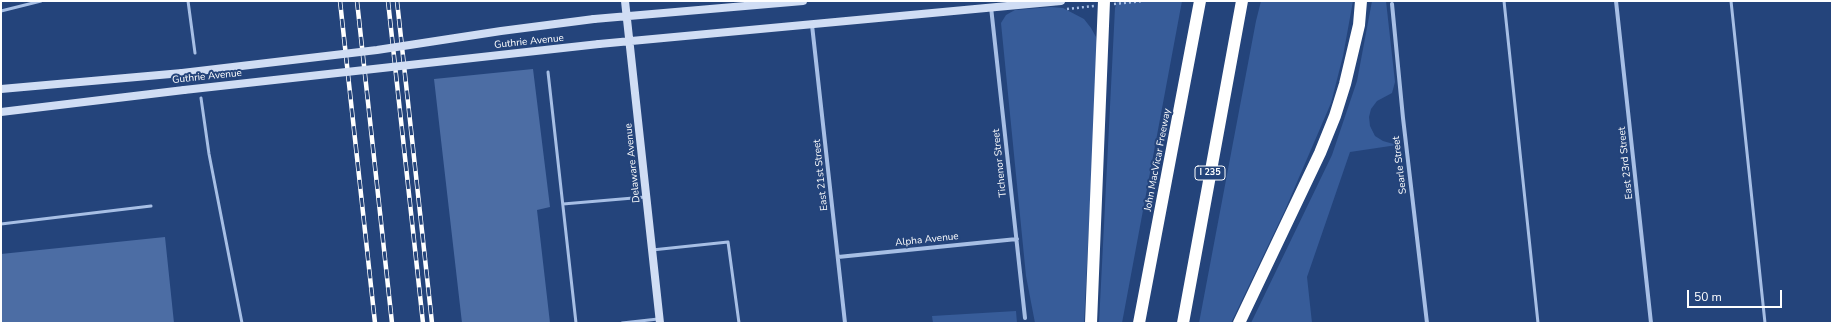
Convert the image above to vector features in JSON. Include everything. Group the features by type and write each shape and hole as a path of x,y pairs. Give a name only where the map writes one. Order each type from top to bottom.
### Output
{"highway":[{"path":"1091,323 1104,1"},
{"name":"John MacVicar Freeway","path":"1139,323 1200,1"},
{"name":"I 235","path":"1183,323 1242,1"},
{"path":"1239,323 1320,153 1335,116 1345,84 1359,25 1361,1"}],"main road":[{"name":"Delaware Avenue","path":"625,1 660,321"},
{"name":"Guthrie Avenue","path":"1,89 182,73 377,50 501,31 594,19 803,1"},
{"name":"Guthrie Avenue","path":"1,112 599,44 812,25 991,4 1061,1"}],"street":[{"name":"East 23rd Street","path":"1616,1 1651,323"},
{"name":"Tichenor Street","path":"991,4 1026,318"},
{"name":"Searle Street","path":"1392,4 1403,118 1427,323"},
{"name":"East 21st Street","path":"812,25 846,323"},
{"name":"Alpha Avenue","path":"838,257 1017,239"}],"lane":[{"path":"1,11 29,2 42,1"},
{"path":"188,1 195,53"},
{"path":"1504,1 1538,323"},
{"path":"1731,1 1765,323"},
{"path":"548,72 576,323"},
{"path":"201,98 209,154 242,323"},
{"path":"563,204 646,197"},
{"path":"1,224 151,206"},
{"path":"652,250 728,242 739,323"},
{"path":"622,323 660,321"}],"shaded area":[{"path":"1117,1 1182,1 1122,323 1099,323 1115,8"},
{"path":"1261,1 1353,1 1343,56 1331,103 1285,210 1231,323 1199,323 1256,21"},
{"path":"1372,1 1386,1 1395,82 1392,93 1377,101 1371,109 1369,117 1370,126 1375,136 1383,141 1397,145 1350,152 1307,277 1312,323 1251,323 1332,155 1357,81"},
{"path":"1051,7 1063,8 1084,19 1096,37 1098,48 1084,323 1035,323 1026,276 1001,23 1006,15 1015,10"},
{"path":"1016,311 1017,323 933,323 932,316"}],"building":[{"path":"533,69 550,207 537,210 550,323 462,323 434,79"},
{"path":"165,237 174,323 1,323 1,254"}],"railway":[{"path":"340,1 375,323"},
{"path":"357,1 392,323"},
{"path":"388,1 423,323"},
{"path":"397,1 432,323"}]}
